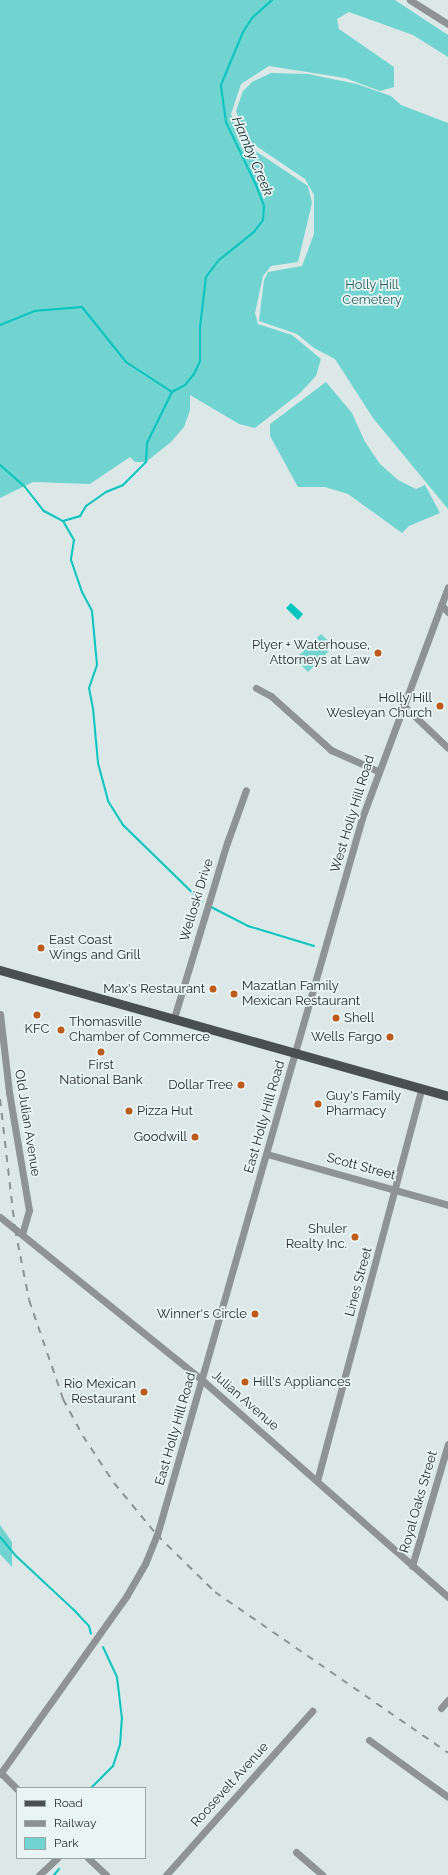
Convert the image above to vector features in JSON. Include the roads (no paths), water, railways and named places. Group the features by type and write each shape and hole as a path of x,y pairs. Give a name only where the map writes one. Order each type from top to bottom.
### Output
{"main road":[{"path":"0,970 448,1096"}],"street":[{"path":"410,0 448,24"},
{"name":"West Holly Hill Road","path":"297,1053 361,822 378,771 448,588"},
{"path":"441,605 448,612"},
{"path":"256,688 271,696 331,750 378,771"},
{"path":"403,705 448,748"},
{"name":"Welloski Drive","path":"174,1018 226,843 246,790"},
{"name":"Old Julian Avenue","path":"0,1014 9,1092 29,1210 22,1234"},
{"name":"East Holly Hill Road","path":"0,1773 109,1622 145,1564 157,1535 297,1053"},
{"name":"Lines Street","path":"317,1481 396,1189 421,1089"},
{"name":"Scott Street","path":"267,1154 396,1189 448,1205"},
{"name":"Julian Avenue","path":"0,1217 202,1380 448,1597"},
{"name":"Royal Oaks Street","path":"412,1566 448,1444"},
{"path":"441,1708 448,1700"},
{"name":"Roosevelt Avenue","path":"166,1875 312,1711"},
{"path":"370,1740 448,1797"},
{"path":"0,1773 16,1788"},
{"path":"296,1852 322,1875"},
{"path":"39,1875 56,1859"},
{"path":"89,1859 106,1875"}],"waterway":[{"name":"Hamby Creek","path":"0,465 25,487 44,511 63,521 80,516 86,506 106,492 123,485 146,462 147,443 172,392 185,385 194,374 200,361 200,327 206,277 219,260 254,232 263,220 264,206 256,185 226,122 221,85 243,32 252,18 272,0"},
{"path":"0,325 34,311 82,307 126,362 172,392"},
{"path":"63,521 74,540 71,560 82,592 92,611 97,665 89,688 93,708 98,763 108,801 123,825 202,902"},
{"path":"211,907 248,926 314,946"},
{"path":"0,1537 16,1556 74,1610 89,1626 91,1634"},
{"path":"92,1787 113,1766 120,1745 122,1719 117,1677 103,1647"},
{"path":"54,1875 59,1869"}],"railway":[{"path":"0,1099 15,1229 29,1300 63,1399 83,1436 114,1483 157,1535 215,1592 448,1753"}],"place":[{"name":"Plyer + Waterhouse, Attorneys at Law","path":"378,653"},
{"name":"Holly Hill Wesleyan Church","path":"440,706"},
{"name":"East Coast Wings and Grill","path":"41,948"},
{"name":"Max's Restaurant","path":"213,989"},
{"name":"Mazatlan Family Mexican Restaurant","path":"234,994"},
{"name":"KFC","path":"37,1015"},
{"name":"Shell","path":"336,1018"},
{"name":"Thomasville Chamber of Commerce","path":"61,1030"},
{"name":"Wells Fargo","path":"390,1037"},
{"name":"First National Bank","path":"101,1052"},
{"name":"Dollar Tree","path":"241,1085"},
{"name":"Guy's Family Pharmacy","path":"318,1104"},
{"name":"Pizza Hut","path":"129,1111"},
{"name":"Goodwill","path":"195,1137"},
{"name":"Shuler Realty Inc.","path":"355,1237"},
{"name":"Winner's Circle","path":"255,1314"},
{"name":"Hill's Appliances","path":"245,1382"},
{"name":"Rio Mexican Restaurant","path":"144,1392"}],"park label":[{"name":"Holly Hill Cemetery","path":"372,294"}]}
